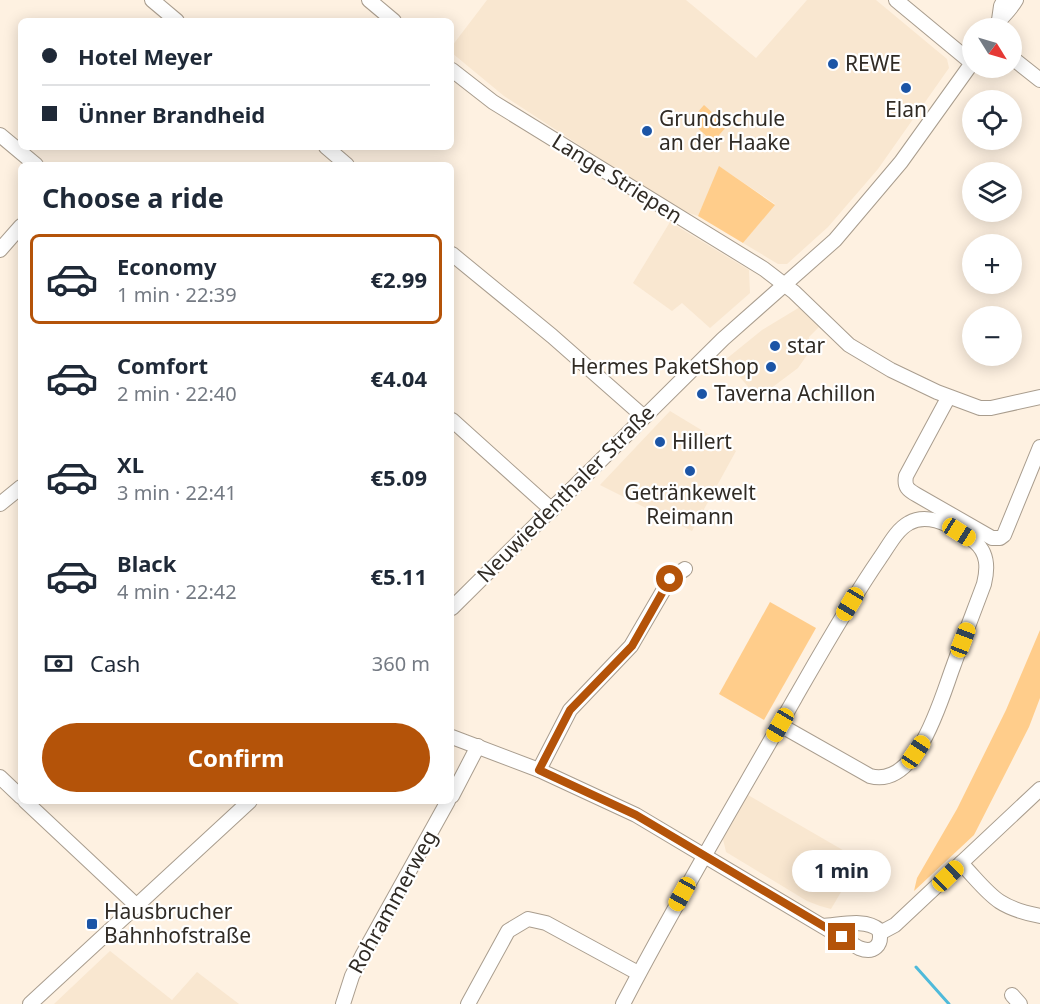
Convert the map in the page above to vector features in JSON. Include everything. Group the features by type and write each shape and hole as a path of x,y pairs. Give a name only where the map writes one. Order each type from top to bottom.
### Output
{"street":[{"path":"152,0 173,18"},
{"path":"369,0 390,18"},
{"path":"896,0 962,55"},
{"path":"999,18 1004,0"},
{"path":"1003,18 1017,0"},
{"path":"1022,66 1040,80"},
{"name":"Lange Striepen","path":"454,71 494,102 743,256 785,285 849,345 891,370 948,398 980,408 1040,397"},
{"name":"Neuwiedenthaler Straße","path":"454,606 723,339 835,240 872,199 962,77"},
{"path":"0,135 32,162"},
{"path":"330,150 344,162"},
{"path":"0,250 18,229"},
{"path":"454,256 552,336 644,417"},
{"path":"948,398 906,476 906,486 916,495 993,538 1000,538 1004,535 1040,447"},
{"path":"454,422 552,510"},
{"path":"0,504 18,489"},
{"path":"622,1004 704,855 860,587 893,540 905,525 918,520 935,520 959,532 982,550 987,565 984,584 929,729 916,752 902,768 889,775 870,776 780,725"},
{"path":"539,770 570,710 632,646 670,579 685,569"},
{"path":"454,738 539,770 636,815 823,926 867,950 876,948 880,942 880,933 874,926 864,923 823,926"},
{"path":"454,792 478,746"},
{"path":"0,777 18,794"},
{"path":"880,933 895,925 1040,789"},
{"path":"28,804 136,906"},
{"path":"30,1004 247,804"},
{"name":"Rohrammerweg","path":"343,1004 351,976 446,804"},
{"path":"961,863 1002,904 1019,912 1040,916"},
{"path":"468,1004 508,931 528,919 546,923 638,974"}],"shaded area":[{"path":"487,0 686,0 756,58 807,0 876,0 947,59 949,68 878,169 828,227 787,264 778,264 743,243 775,204 720,167 698,216 677,209 504,96 454,55 454,43"},
{"path":"704,105 727,126 713,142 690,121"},
{"path":"719,166 775,205 743,243 698,216"},
{"path":"670,222 749,270 750,293 710,328 682,303 672,311 633,283"},
{"name":"star","path":"800,307 819,327 809,337 807,355 798,368 758,398 725,360 762,330"},
{"path":"670,411 736,451 692,531 600,485"},
{"path":"770,602 816,628 764,720 719,694"},
{"path":"1040,630 1040,698 1029,727 974,835 914,891 917,878 957,809 1006,710"},
{"path":"748,795 860,860 831,909 807,901 726,852 723,839"},
{"path":"110,951 172,1000 197,972 239,1004 54,1004"}],"waterway":[{"path":"916,967 949,1004"}],"place":[{"name":"REWE","path":"833,64"},
{"name":"Elan","path":"906,88"},
{"name":"Grundschule an der Haake","path":"647,131"},
{"name":"star","path":"775,346"},
{"name":"Hermes PaketShop","path":"771,367"},
{"name":"Taverna Achillon","path":"702,394"},
{"name":"Hillert","path":"660,442"},
{"name":"Getränkewelt Reimann","path":"690,471"},
{"name":"Hausbrucher Bahnhofstraße","path":"92,924"}],"route":[{"path":"670,579 632,646 570,710 539,770 636,815 842,937"}]}
